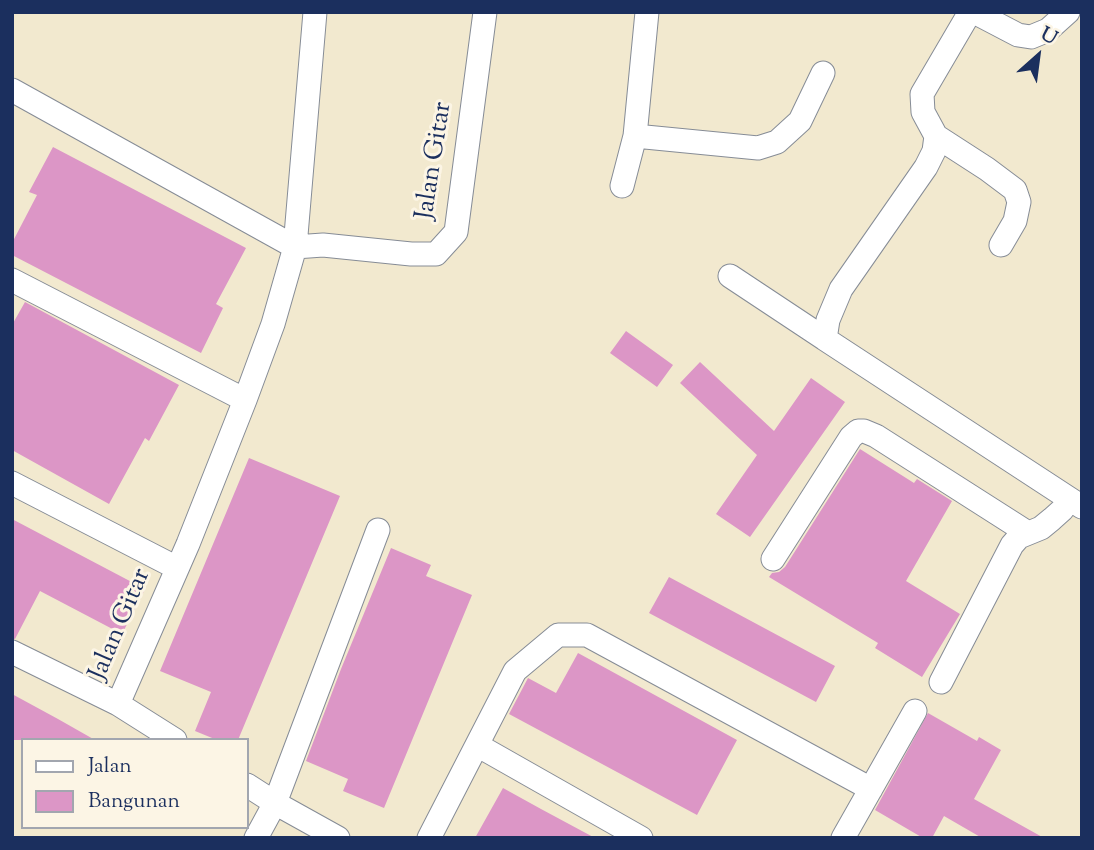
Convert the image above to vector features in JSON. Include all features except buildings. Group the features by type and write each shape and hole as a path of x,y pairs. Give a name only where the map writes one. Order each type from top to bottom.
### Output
{"street":[{"name":"Jalan Gitar","path":"118,704 188,544 245,400 273,324 295,247 314,12"},
{"name":"Jalan Gitar","path":"295,247 323,245 436,254 456,232 485,12"},
{"path":"622,186 635,136 647,12"},
{"path":"1001,245 1014,221 1019,202 1015,190 936,136 923,112 922,94 972,12 1018,35 1031,37 1048,30 1068,12"},
{"path":"635,136 758,148 777,142 800,121 823,73"},
{"path":"12,90 295,247"},
{"path":"825,339 828,320 841,289 926,167 934,151 936,136"},
{"path":"730,276 1076,503"},
{"path":"12,280 245,400"},
{"path":"773,559 851,437 858,431 876,436 1028,533"},
{"name":"Jalan Gitar","path":"12,483 177,568"},
{"path":"941,681 1012,545 1019,537 1041,528 1062,510 1076,503"},
{"path":"256,838 275,803 378,530"},
{"path":"429,838 515,671 558,635 587,635 871,789"},
{"name":"Jalan Gitar","path":"12,652 118,704 172,738"},
{"path":"844,838 915,711"},
{"path":"477,746 641,838"},
{"path":"248,786 338,838"}]}
